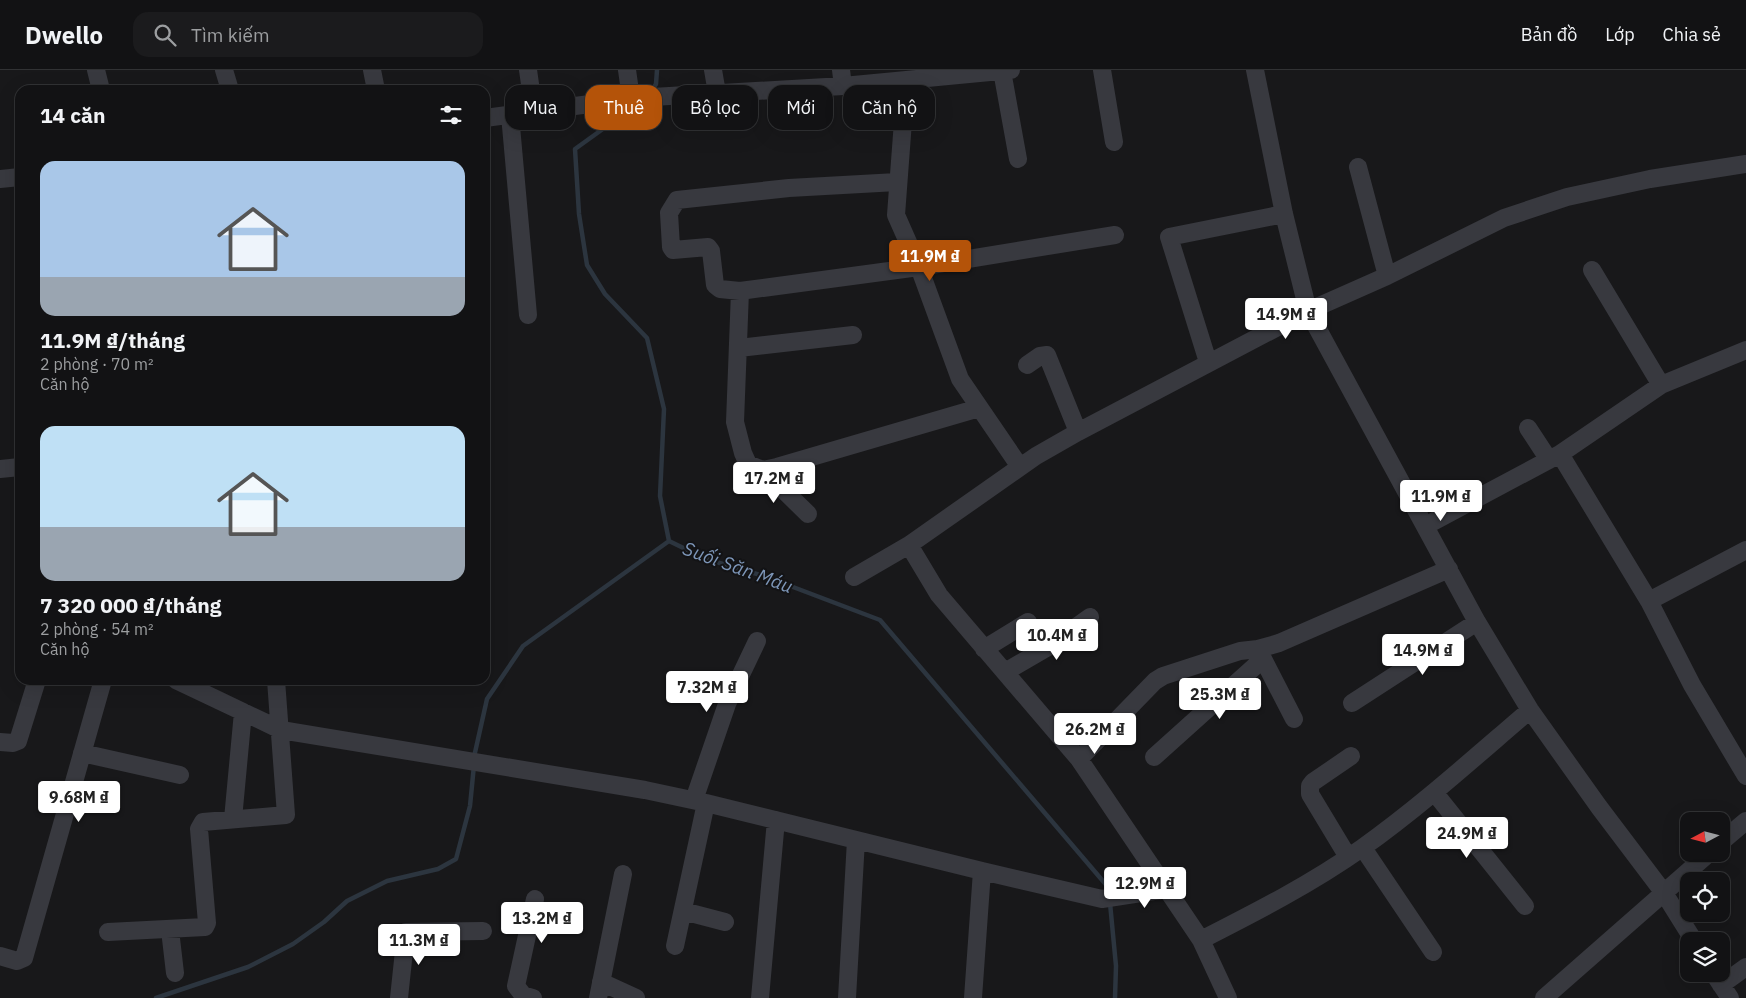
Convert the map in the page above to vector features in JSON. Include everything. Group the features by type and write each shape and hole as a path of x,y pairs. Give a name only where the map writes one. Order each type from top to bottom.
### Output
{"street":[{"path":"96,70 100,85"},
{"path":"224,70 228,85"},
{"path":"372,70 375,85"},
{"path":"528,70 530,85"},
{"path":"627,70 630,85"},
{"path":"712,70 715,85"},
{"path":"1102,70 1114,142"},
{"path":"1255,70 1284,214 1308,311 1477,622 1530,710 1599,807 1664,893 1688,932"},
{"path":"758,88 842,78 906,81 934,74 997,71 1018,160"},
{"path":"906,81 896,215 919,267 960,379 1020,467"},
{"path":"490,117 505,116"},
{"path":"511,130 528,315"},
{"path":"854,577 908,545 1020,467 1078,432 1308,311 1387,276 1504,218 1567,197 1650,179 1746,164"},
{"path":"1358,167 1387,276"},
{"path":"0,179 15,177"},
{"path":"897,182 789,188 677,200 670,206 670,242 673,250 708,247 711,251 715,285 720,290 740,291 919,267 1115,235"},
{"path":"1208,362 1169,237 1284,214"},
{"path":"1592,270 1661,385"},
{"path":"740,291 739,348 734,383 734,422 743,453 748,464 762,470 808,514"},
{"path":"739,348 853,336"},
{"path":"1425,526 1555,457 1661,385 1746,350"},
{"path":"1027,365 1040,356 1047,355 1078,432"},
{"path":"762,470 979,408"},
{"path":"1528,428 1555,457 1649,602 1692,685 1746,776"},
{"path":"0,469 15,468"},
{"path":"908,545 938,595 1079,759 1201,940 1228,998"},
{"path":"1649,602 1746,550"},
{"path":"1154,757 1261,654 1279,643 1449,570"},
{"path":"1005,672 1048,647 1090,617"},
{"path":"984,649 1028,622"},
{"path":"1352,703 1477,622"},
{"path":"675,946 683,911 700,801 728,704 757,641"},
{"path":"1079,759 1155,681 1185,667 1240,651 1261,654"},
{"path":"1261,654 1294,719"},
{"path":"0,742 18,741 35,685"},
{"path":"0,956 17,961 24,958 102,685"},
{"path":"186,685 281,730 645,790 700,801 982,871 1110,898 1167,889"},
{"path":"108,932 205,927 207,923 199,829 203,822 286,814 276,685"},
{"path":"1201,940 1290,895 1356,852 1434,792 1530,710"},
{"path":"233,819 243,712"},
{"path":"82,754 180,775"},
{"path":"1351,756 1313,782 1309,789 1310,794 1433,952"},
{"path":"1434,792 1525,906"},
{"path":"760,998 776,820"},
{"path":"1730,834 1746,821"},
{"path":"847,998 856,840"},
{"path":"1544,998 1699,862"},
{"path":"973,998 982,871"},
{"path":"623,874 600,990 636,998"},
{"path":"533,998 523,995 516,986 534,900"},
{"path":"683,911 724,922"},
{"path":"170,930 175,973"},
{"path":"399,998 406,932 483,931"},
{"path":"1721,986 1746,967"}],"waterway":[{"name":"Suối Săn Máu","path":"655,85 657,70"},
{"name":"Suối Săn Máu","path":"601,130 575,149 579,214 587,265 605,294 647,338 664,409 660,496 669,541 706,559 764,576 880,620 1108,887 1109,895"},
{"path":"474,757 487,699 523,646 669,541"},
{"path":"156,998 248,967 293,944 324,922 347,901 387,881 438,869 456,859 470,806 474,765"},
{"name":"Suối Săn Máu","path":"1110,903 1116,966 1115,998"}]}
